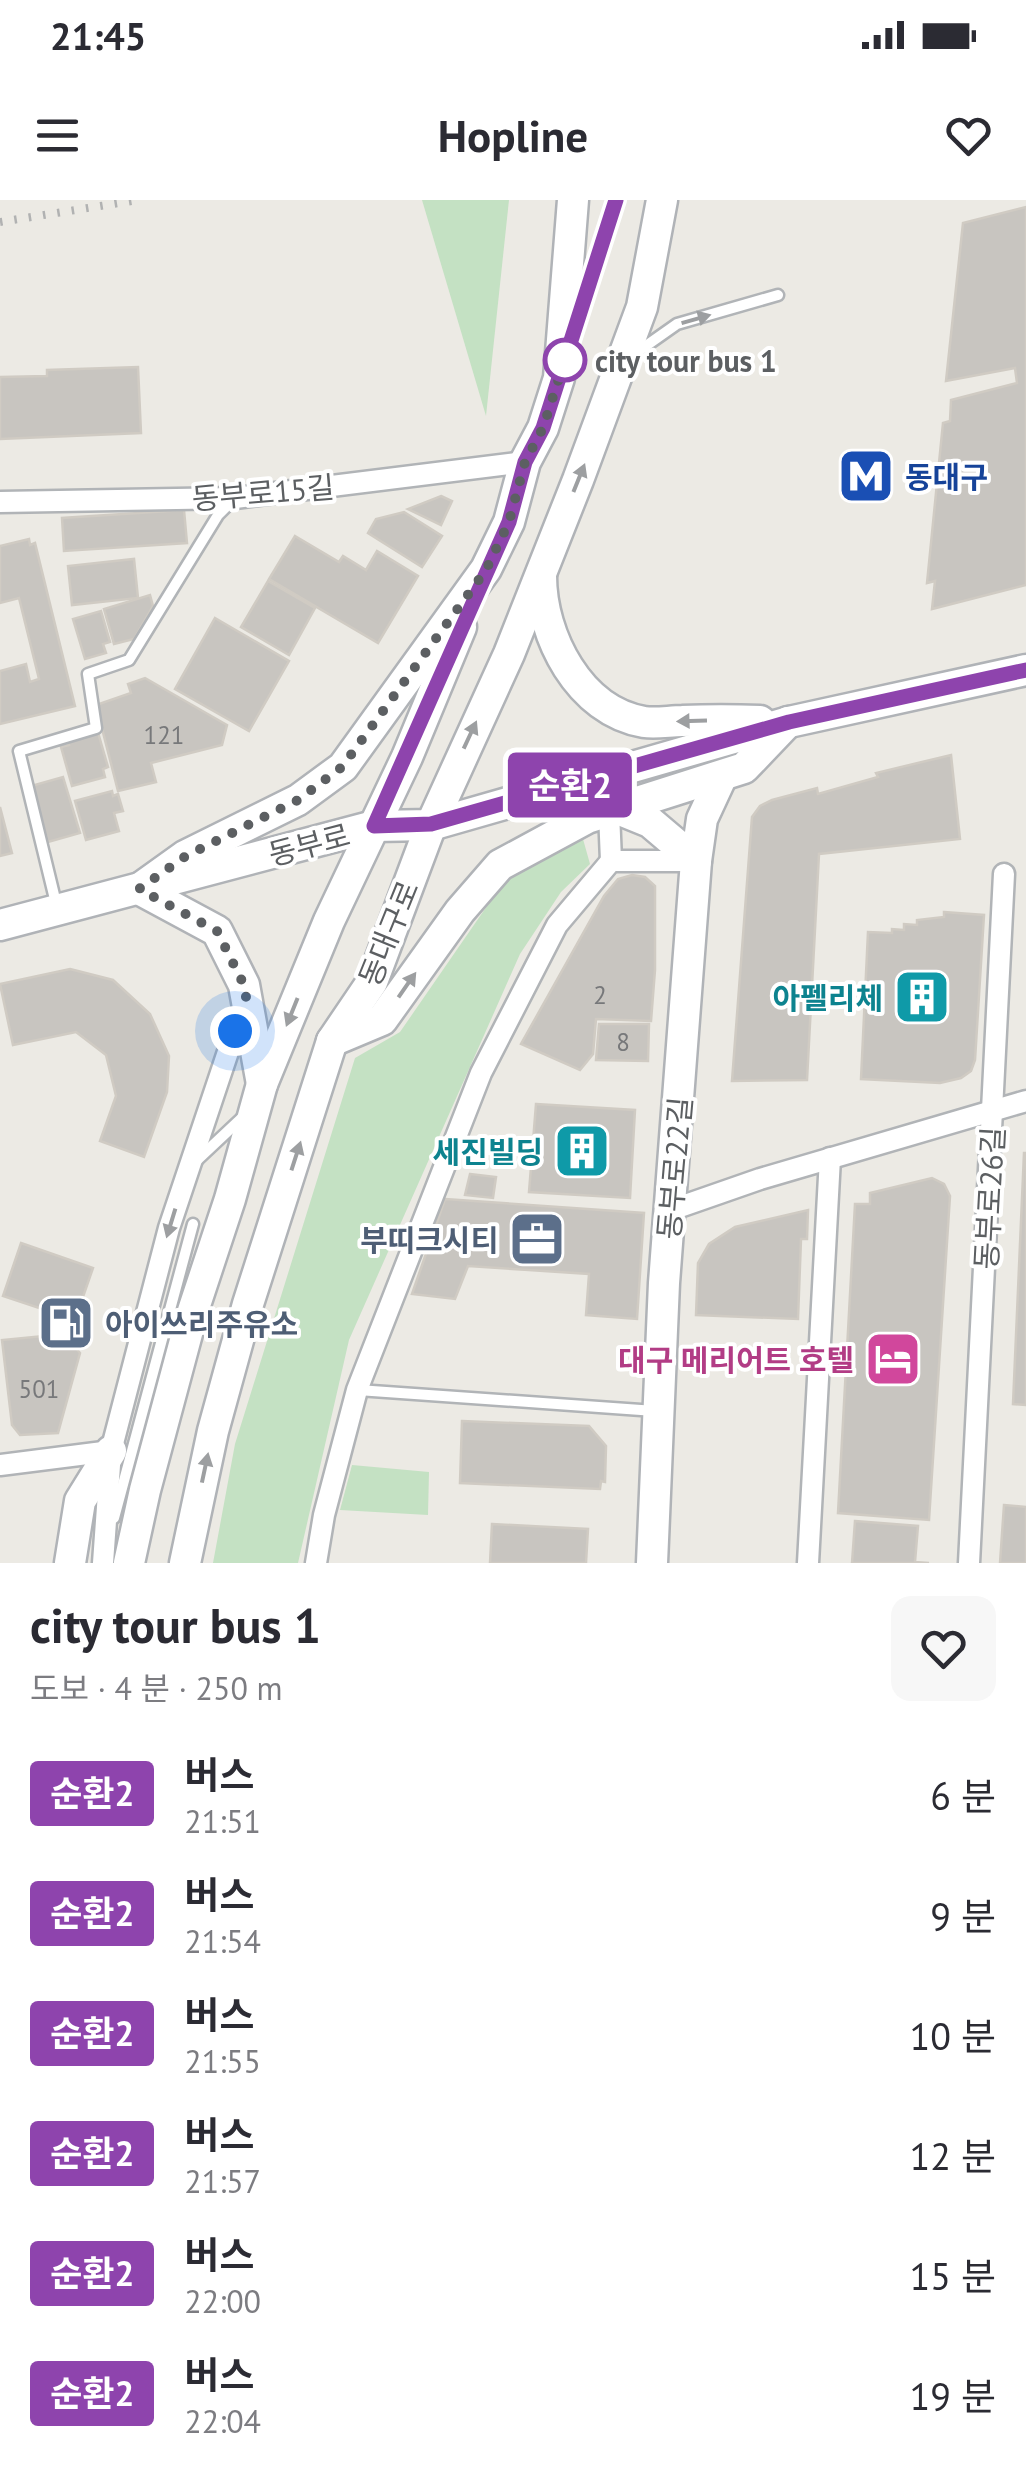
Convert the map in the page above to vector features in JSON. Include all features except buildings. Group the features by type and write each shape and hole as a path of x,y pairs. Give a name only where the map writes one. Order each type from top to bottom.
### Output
{"main road":[{"path":"112,1562 144,1490 259,1094 330,921 407,758 509,522 525,462 543,428 559,378 574,200"},
{"name":"동대구로","path":"185,1563 212,1430 332,1041 372,982 431,824 509,654 624,362 642,306 662,205"},
{"path":"541,568 542,603 558,648 578,682 602,706 644,722 789,722"},
{"path":"259,1094 246,997 239,970 217,931 139,889 186,856 298,800 342,767 486,570"},
{"name":"동부로","path":"0,926 374,826 431,824 789,722 1026,670"},
{"path":"332,1041 382,1020 460,911 500,865 586,818 744,768 789,722"},
{"name":"동부로22길","path":"652,1563 664,1283 696,860 702,820 721,778"},
{"path":"613,810 650,822 696,860"},
{"path":"70,1563 80,1501 111,1451"}],"street":[{"name":"동부로15길","path":"0,502 234,498 525,462"},
{"path":"316,1563 324,1514 357,1390 480,1072 557,925 611,862 613,810"},
{"path":"611,862 696,860"},
{"path":"1004,874 994,1110 1026,1101"},
{"path":"112,1562 111,1451 169,1228 246,997"},
{"name":"동부로26길","path":"671,1210 994,1110 970,1563"},
{"path":"808,1563 830,1158"},
{"path":"0,1466 111,1451"}],"lane":[{"path":"559,378 616,200"},
{"path":"624,362 677,324 778,295"},
{"path":"54,895 20,751 96,728 88,674 128,660 218,515 234,498"},
{"path":"190,1167 259,1094"},
{"path":"112,1562 193,1224"},
{"path":"357,1390 659,1412"}],"green space":[{"path":"422,200 509,200 486,416"},
{"path":"583,839 590,864 561,892 520,954 349,1340 298,1563 213,1563 235,1444 355,1058 400,1032 505,880"},
{"path":"352,1465 429,1472 428,1515 340,1510"}],"railway":[{"path":"0,222 138,200"}],"bus line":[{"name":"순환2","path":"616,200 543,428 525,462 509,522 374,826 431,824 789,722 1026,670"}],"place":[{"name":"city tour bus 1","path":"565,360"},
{"name":"동대구","path":"866,476"},
{"name":"아펠리체","path":"922,997"},
{"name":"세진빌딩","path":"582,1151"},
{"name":"부띠크시티","path":"537,1239"},
{"name":"아이쓰리주유소","path":"66,1323"},
{"name":"대구 메리어트 호텔","path":"893,1359"}],"route":[{"path":"235,1031 246,997 244,985 217,931 139,889 186,856 298,800 342,767 486,570 509,522 525,462 543,428 559,378 562,342 565,360"}]}
